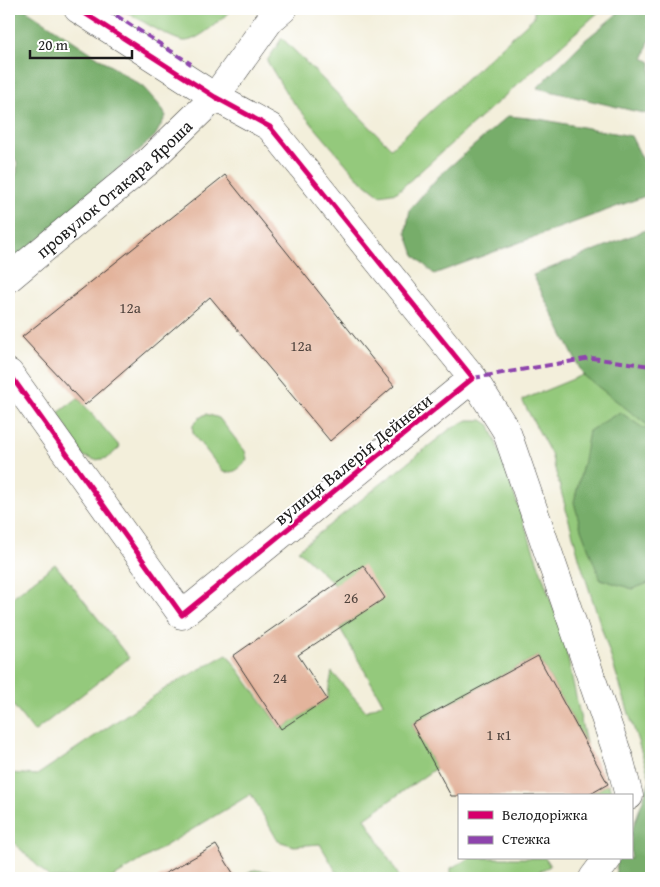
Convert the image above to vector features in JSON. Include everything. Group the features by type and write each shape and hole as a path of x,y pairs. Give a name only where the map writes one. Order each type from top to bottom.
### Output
{"street":[{"path":"78,9 215,97 270,127 473,378 506,430 620,761 628,794"},
{"name":"провулок Отакара Яроша","path":"9,278 149,161 215,97 270,20 283,9"},
{"name":"вулиця Валерія Дейнеки","path":"9,373 182,615 473,378"},
{"path":"593,878 606,860"}],"green space":[{"path":"9,9 25,9 143,87 161,107 166,116 155,136 42,237 9,263 9,180 17,173 17,162 9,149"},
{"path":"121,9 233,9 203,34 184,41 162,32"},
{"path":"534,9 602,9 397,192 380,195 357,177 288,96 267,61 282,38 391,148 534,17"},
{"path":"623,9 651,9 651,41 649,41 644,58 651,62 651,115 537,88 584,41"},
{"path":"508,116 539,119 631,136 651,176 651,194 434,274 414,255 406,232 410,209 439,176"},
{"path":"651,228 651,582 633,589 600,579 581,529 574,502 589,431 620,412 643,428 650,427 583,375 533,275"},
{"path":"583,375 651,379 651,782 580,561 551,454 522,400"},
{"path":"78,398 120,447 108,458 95,460 83,456 58,413"},
{"path":"206,414 219,418 245,451 247,459 237,470 223,472 195,436 193,427 195,423"},
{"path":"468,420 482,420 490,425 563,635 586,744 538,656 412,724 436,768 365,818 400,878 340,878 320,844 294,846 278,841 251,794 112,878 50,878 9,838 9,773 37,775 166,688 227,654 281,729 327,699 332,672 366,711 383,703 340,628 354,618 334,584 298,550 450,429"},
{"path":"55,564 129,658 34,732 9,700 9,600"},
{"path":"651,777 651,878 615,878 618,860 632,860 632,830"},
{"path":"608,784 612,794 590,794"},
{"path":"466,860 546,860 550,866 526,878 451,878 451,868"},
{"path":"255,870 274,872 283,878 238,878"}],"building":[{"path":"225,175 394,386 330,441 210,297 85,405 22,337"},
{"path":"363,565 385,598 298,655 327,699 281,729 233,656"},
{"path":"538,656 608,784 590,794 458,794 458,796 451,796 412,724"},
{"path":"216,845 236,878 157,878"}],"marked path":[{"path":"106,9 191,64"},
{"path":"473,378 591,358 651,366"}],"cycle path":[{"path":"9,373 182,615 473,378 270,127 215,97 78,9"}]}
